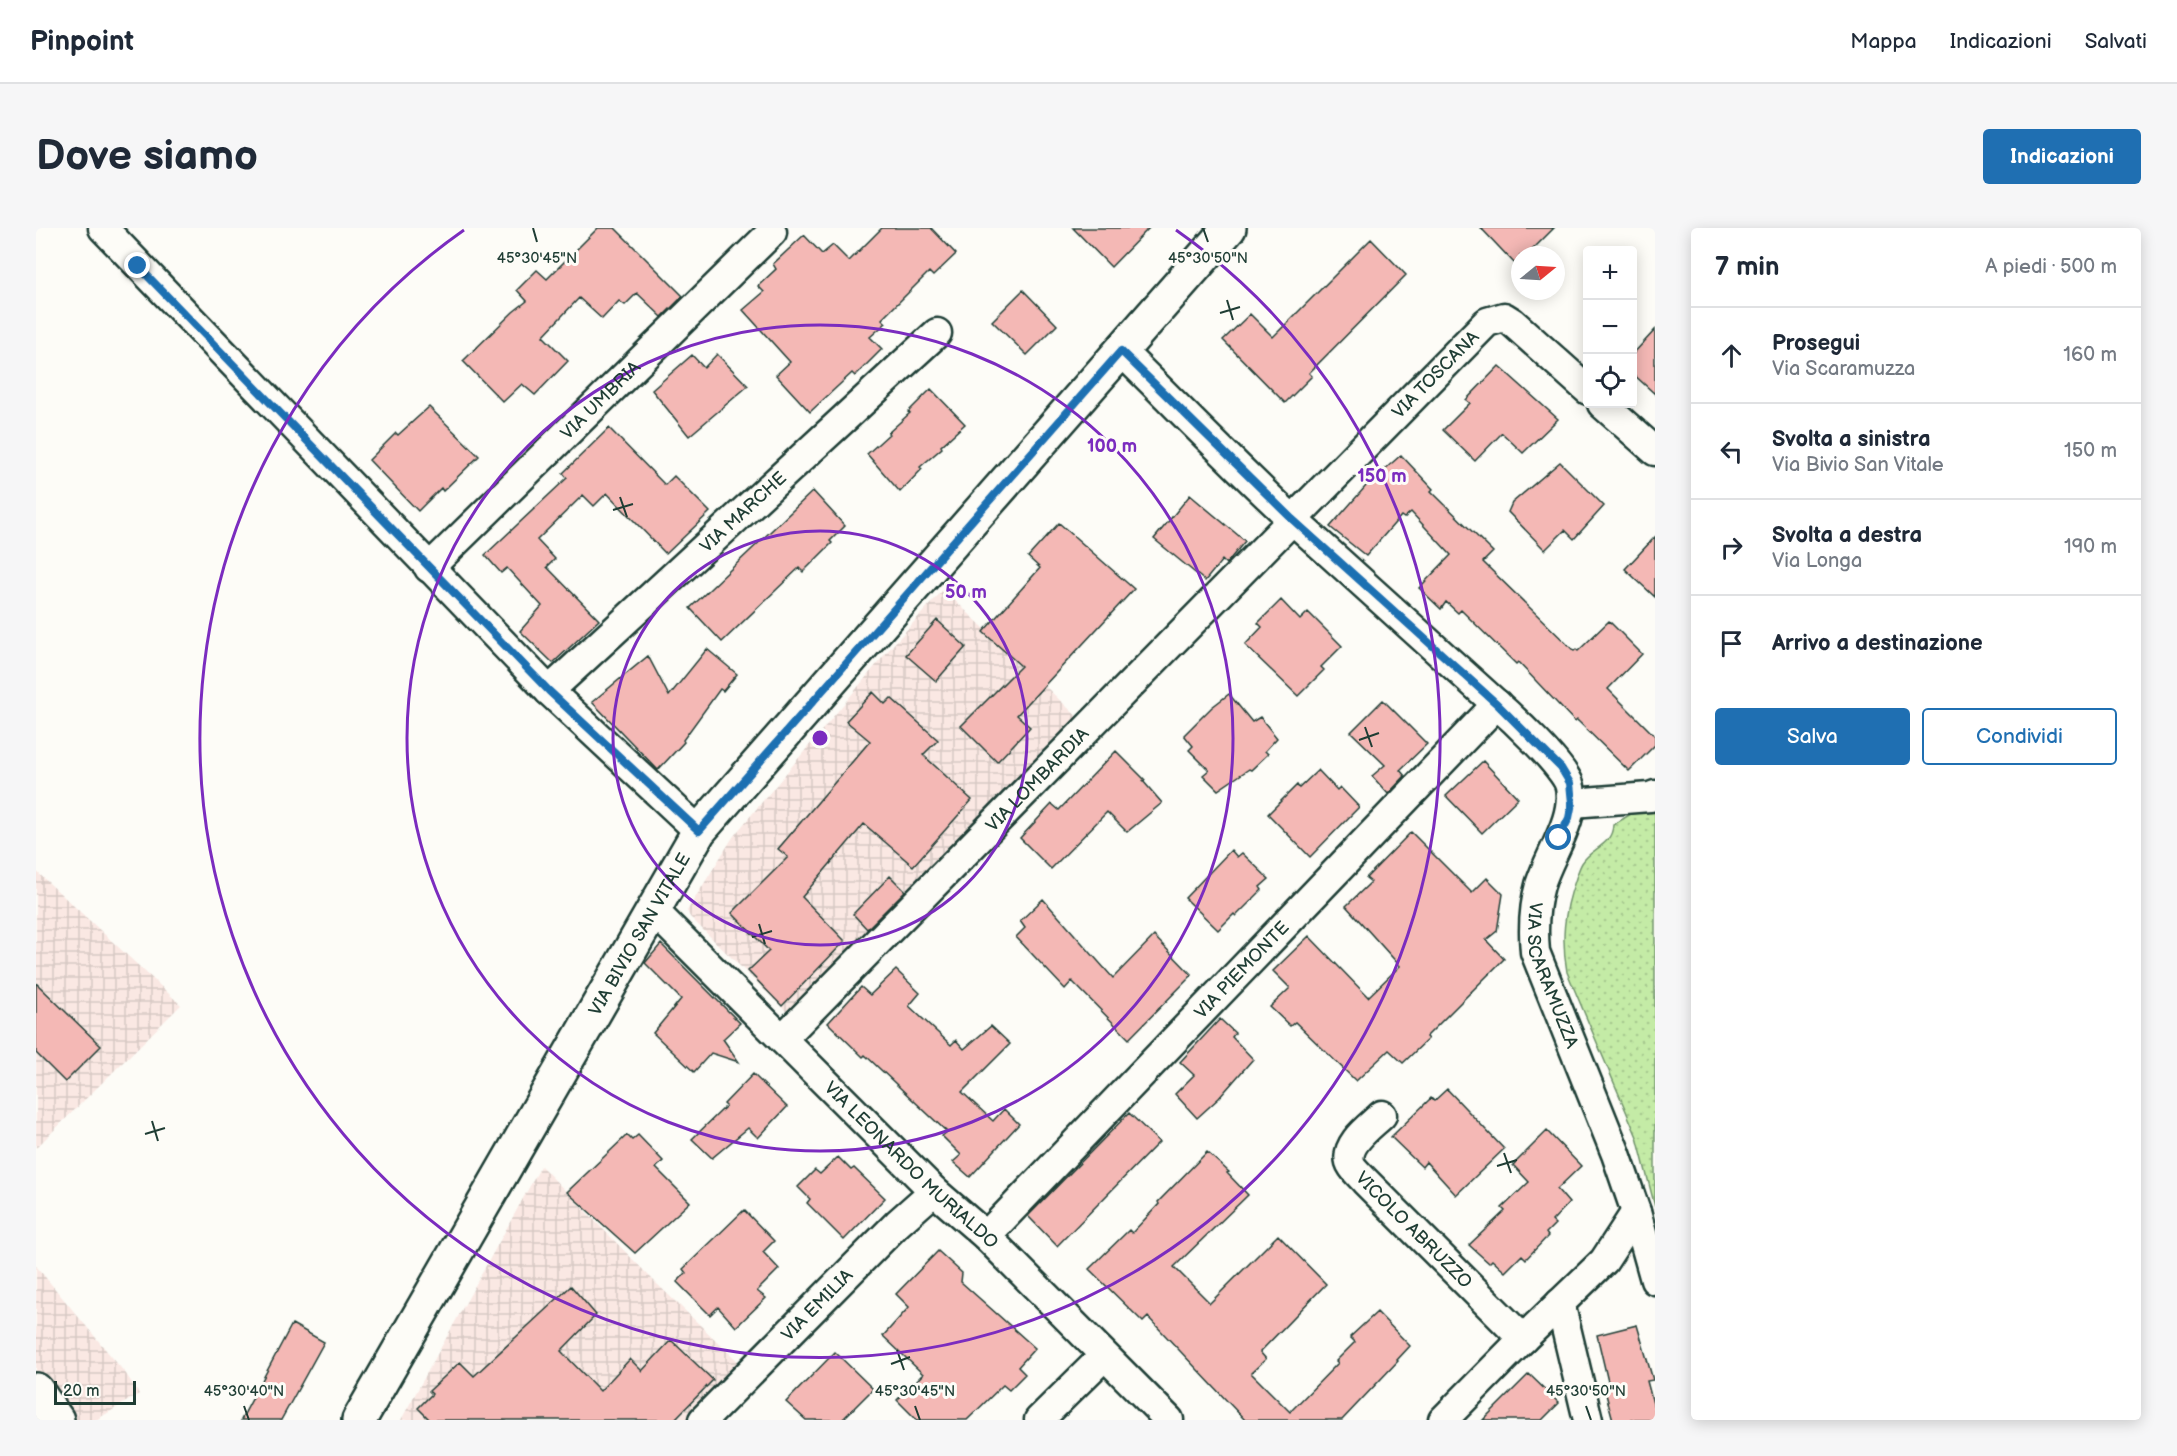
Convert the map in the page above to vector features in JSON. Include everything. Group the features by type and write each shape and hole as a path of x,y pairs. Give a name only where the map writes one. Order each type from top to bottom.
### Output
{"main road":[{"name":"VIA BIVIO SAN VITALE","path":"359,1420 699,831 1229,228"},
{"path":"36,1390 57,1420"}],"street":[{"path":"103,228 549,691 699,831"},
{"name":"VIA UMBRIA","path":"429,568 772,232"},
{"name":"VIA TOSCANA","path":"1292,519 1487,322 1495,318 1504,317 1512,322 1583,386"},
{"name":"VIA MARCHE","path":"549,691 937,333"},
{"path":"1121,351 1292,519 1497,704 1561,768 1570,783 1572,803 1655,795"},
{"path":"1607,408 1655,451"},
{"name":"VIA LOMBARDIA","path":"782,1039 1292,519"},
{"name":"VIA PIEMONTE","path":"986,1236 1497,704"},
{"name":"VIA SCARAMUZZA","path":"1572,803 1569,818 1540,886 1533,935 1535,952 1616,1154 1636,1212 1655,1280"},
{"name":"VIA LEONARDO MURIALDO","path":"653,909 934,1191 986,1236 1169,1420"},
{"name":"VICOLO ABRUZZO","path":"1382,1114 1354,1143 1350,1155 1351,1164 1365,1181 1523,1339"},
{"name":"VIA EMILIA","path":"703,1420 898,1223 934,1191"},
{"path":"1443,1420 1604,1261 1636,1212"},
{"path":"1560,1303 1588,1420"},
{"path":"1039,1420 1104,1356"}],"shaded area":[{"path":"954,578 945,591 1086,725 794,1019 690,917 687,911 733,837 892,646"},
{"path":"36,871 181,1005 36,1148"},
{"path":"541,1166 656,1283 746,1369 694,1420 401,1420"},
{"path":"36,1266 126,1374 139,1394 96,1420 64,1420 36,1377"}],"green space":[{"path":"1655,799 1655,1207 1637,1137 1567,972 1564,937 1568,904 1582,863 1609,838 1613,825"}],"building":[{"path":"598,228 615,228 683,296 662,317 637,293 625,305 619,301 602,319 579,298 543,336 568,361 535,395 522,384 503,402 463,361 527,301 517,290 537,270 547,279"},
{"path":"882,228 931,228 956,254 933,276 929,272 882,319 886,323 870,337 882,349 855,376 852,373 810,412 776,375 790,362 743,310 764,292 758,286 776,269 773,264 804,235 822,254 833,245 849,261"},
{"path":"1073,228 1149,228 1111,267"},
{"path":"1481,228 1554,228 1536,246 1511,246 1511,260"},
{"path":"1371,239 1406,275 1309,373 1312,376 1285,403 1223,340 1250,314 1273,337"},
{"path":"1023,290 1057,325 1027,355 992,321"},
{"path":"1655,330 1655,394 1637,378 1637,350"},
{"path":"717,354 748,386 689,436 652,390 692,355 704,368"},
{"path":"1499,366 1558,419 1523,453 1502,433 1475,461 1443,430 1470,403 1466,400"},
{"path":"931,389 965,424 920,467 922,469 900,492 867,454 910,413 908,412"},
{"path":"429,407 479,456 443,491 441,488 418,511 369,460 396,433 398,435"},
{"path":"609,428 665,485 674,476 710,512 666,554 607,493 594,506 583,495 537,540 555,559 547,567 599,620 553,663 520,631 542,606 507,568 501,573 485,555 567,478 563,473"},
{"path":"1401,455 1433,489 1431,491 1493,552 1483,562 1574,651 1576,649 1578,651 1609,621 1642,654 1608,689 1655,736 1655,745 1629,771 1577,720 1575,722 1518,662 1516,664 1461,610 1458,613 1446,602 1441,609 1419,588 1451,555 1411,512 1404,518 1401,516 1366,556 1330,527 1366,486"},
{"path":"1560,462 1604,506 1574,539 1565,530 1545,550 1508,512 1512,503"},
{"path":"813,491 845,526 830,541 832,543 803,572 799,568 722,642 690,608"},
{"path":"1190,495 1245,541 1226,564 1222,560 1205,581 1154,539"},
{"path":"1059,523 1134,589 1017,715 1030,727 997,762 961,726 1021,666 983,632 1040,568 1028,557"},
{"path":"1655,537 1655,597 1625,569"},
{"path":"1281,600 1300,620 1308,612 1342,646 1321,667 1324,670 1298,696 1245,645 1262,627 1258,623"},
{"path":"937,620 966,647 936,681 906,655"},
{"path":"707,649 737,674 723,691 720,689 683,740 684,742 658,770 592,702 648,656 669,696"},
{"path":"873,692 885,704 891,698 938,740 923,755 972,800 913,866 864,824 802,897 845,941 782,1006 748,971 769,951 732,913 788,857 778,849 870,741 846,721"},
{"path":"1229,694 1252,722 1260,717 1277,738 1265,751 1268,754 1251,770 1249,769 1218,790 1203,775 1209,770 1189,750 1193,746 1184,735 1212,707"},
{"path":"1383,700 1427,744 1400,770 1405,776 1388,794 1372,776 1385,765 1351,732"},
{"path":"1116,751 1145,780 1143,781 1162,803 1127,832 1107,812 1051,869 1020,838 1052,804 1059,810"},
{"path":"1483,761 1518,798 1482,833 1446,796"},
{"path":"1318,770 1337,790 1340,787 1359,807 1310,857 1268,814 1297,785 1299,788"},
{"path":"1411,832 1472,893 1487,878 1503,894 1497,931 1486,940 1504,959 1403,1063 1389,1050 1356,1081 1295,1022 1290,1026 1270,1007 1290,988 1273,971 1309,936 1368,997 1400,966 1346,906 1371,882 1366,878"},
{"path":"1231,850 1237,857 1242,853 1269,879 1260,887 1262,890 1236,916 1234,914 1218,930 1185,898"},
{"path":"890,876 905,891 867,929 853,914"},
{"path":"1043,899 1113,978 1154,936 1192,975 1129,1039 1072,981 1065,989 1016,937 1025,928 1020,921"},
{"path":"661,944 740,1023 723,1039 739,1062 711,1053 694,1072 653,1033 681,999 645,963"},
{"path":"896,970 920,993 909,1006 951,1045 956,1040 964,1049 991,1026 1010,1044 962,1092 993,1121 1004,1109 1019,1124 970,1177 953,1162 961,1155 942,1136 947,1132 828,1023 861,987 870,995"},
{"path":"36,983 101,1046 65,1082 36,1053"},
{"path":"1220,1019 1235,1033 1232,1037 1253,1059 1219,1098 1197,1118 1175,1094 1194,1075 1180,1062"},
{"path":"753,1074 787,1107 758,1138 748,1128 712,1158 692,1139 726,1106 724,1104"},
{"path":"1447,1089 1504,1149 1456,1195 1426,1162 1422,1167 1391,1137 1431,1098 1434,1101"},
{"path":"1129,1113 1159,1142 1057,1246 1028,1216"},
{"path":"1547,1131 1581,1166 1557,1189 1569,1203 1552,1221 1555,1224 1546,1233 1548,1236 1526,1259 1522,1255 1505,1272 1492,1260 1489,1263 1469,1245 1505,1211 1502,1208 1529,1182 1513,1165"},
{"path":"627,1135 632,1140 638,1135 663,1161 656,1168 690,1202 635,1253 567,1192"},
{"path":"1207,1152 1229,1172 1227,1173 1248,1195 1174,1267 1210,1303 1278,1235 1326,1284 1260,1352 1266,1359 1251,1373 1290,1412 1338,1363 1336,1361 1355,1342 1350,1337 1377,1312 1410,1346 1342,1420 1245,1420 1148,1317 1143,1322 1089,1269 1129,1230 1132,1233 1159,1204 1158,1202"},
{"path":"838,1157 851,1170 854,1168 885,1198 844,1240 807,1203 810,1199 798,1187 815,1170 820,1174"},
{"path":"744,1210 774,1241 763,1252 779,1269 757,1291 766,1298 736,1327 718,1307 710,1315 677,1282 686,1273 683,1269"},
{"path":"938,1251 962,1273 961,1282 1035,1348 1018,1367 1025,1374 1009,1390 1003,1385 967,1420 917,1420 897,1400 923,1374 883,1336 909,1307 896,1294"},
{"path":"571,1286 596,1315 561,1351 600,1391 630,1359 642,1371 671,1340 713,1380 674,1420 430,1420 418,1408 432,1394 429,1391 460,1362 474,1376"},
{"path":"292,1324 324,1342 281,1420 241,1420"},
{"path":"1637,1325 1653,1380 1647,1381 1655,1411 1655,1420 1613,1420 1604,1387 1609,1386 1597,1335"},
{"path":"835,1352 873,1389 842,1420 806,1420 786,1402"},
{"path":"1529,1374 1559,1403 1542,1420 1483,1420"}],"route":[{"path":"138,266 549,691 699,831 1121,351 1292,519 1497,704 1561,768 1570,783 1572,803 1569,818 1559,838"}]}
